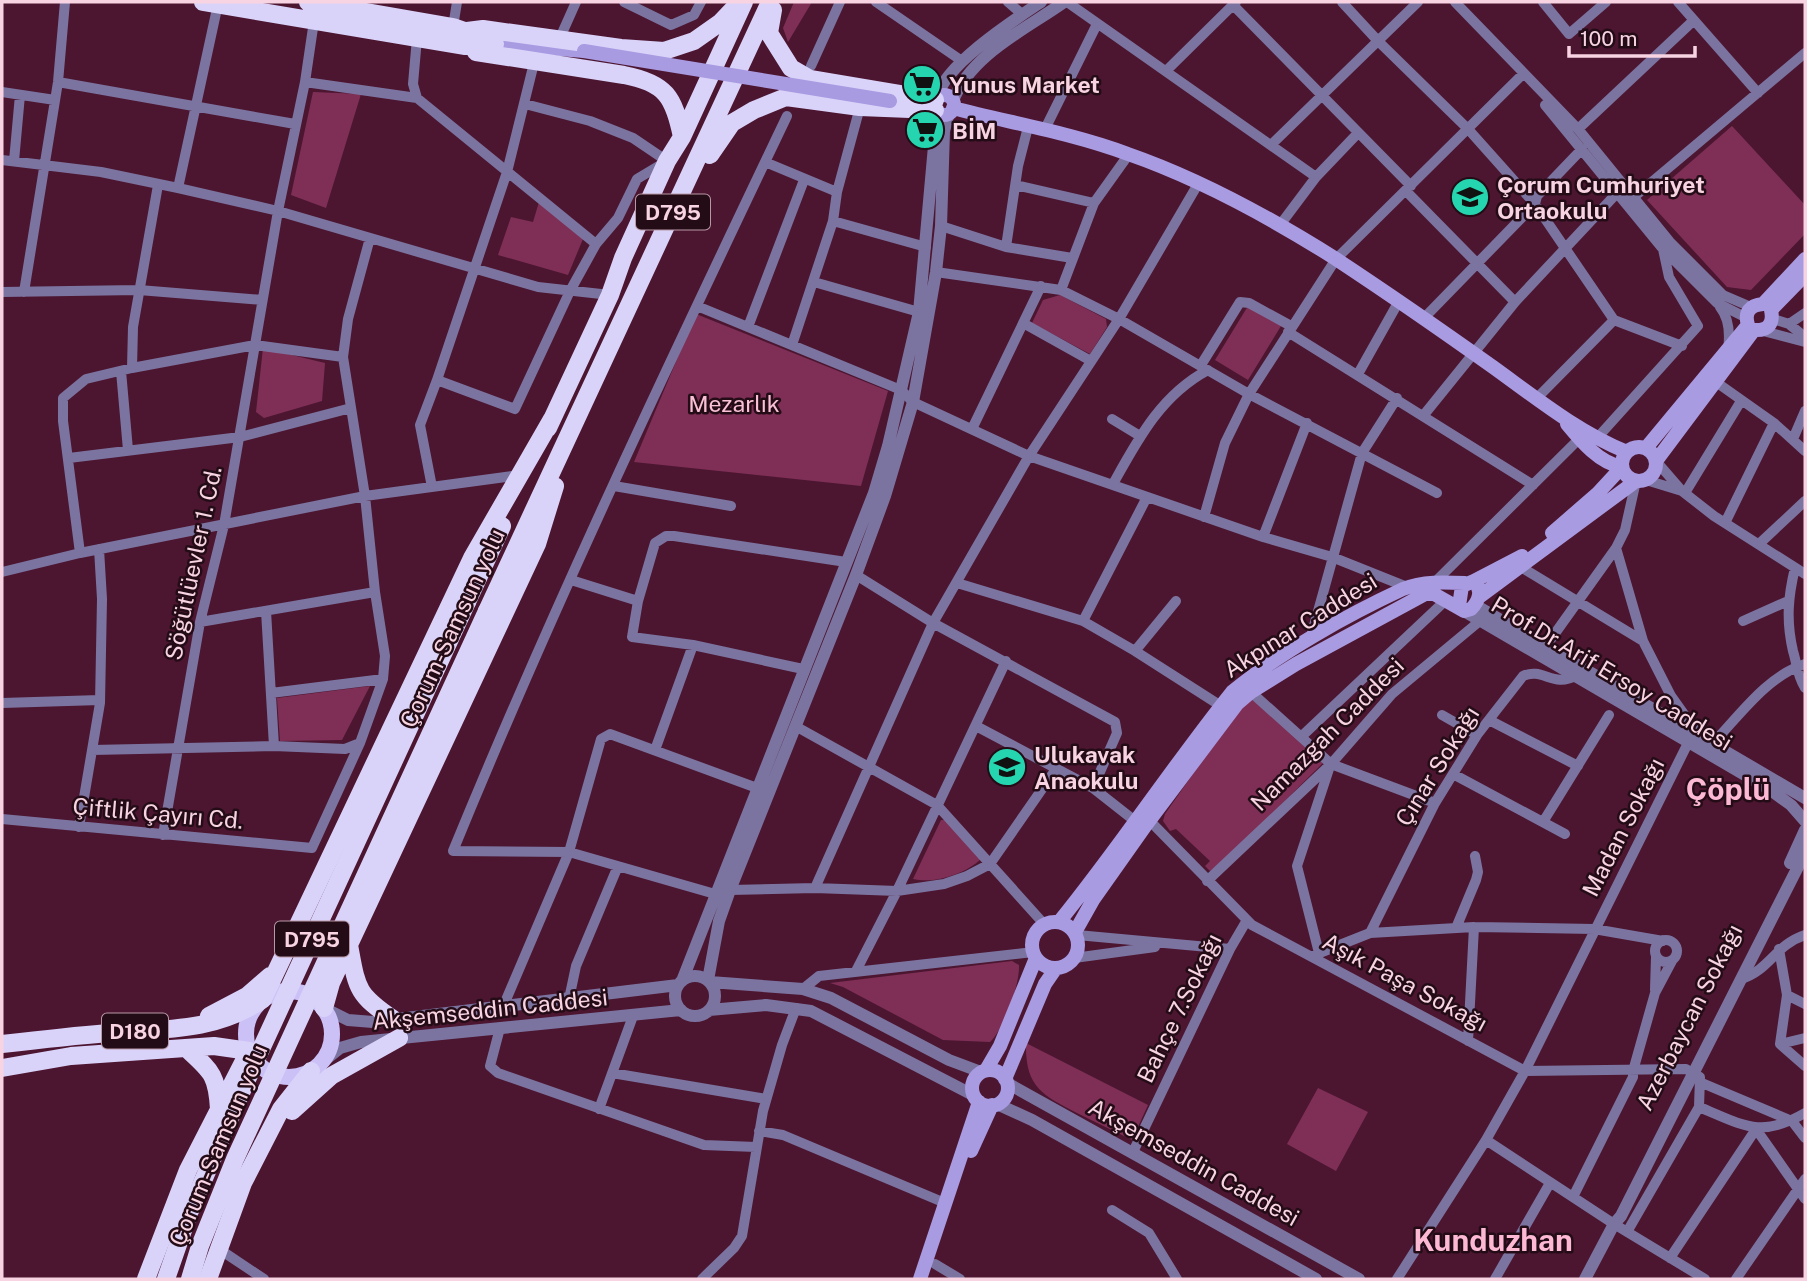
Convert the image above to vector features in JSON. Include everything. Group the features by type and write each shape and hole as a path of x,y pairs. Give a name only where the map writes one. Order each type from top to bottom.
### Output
{"highway":[{"path":"308,2 344,5 495,44"},
{"path":"211,3 417,38 461,35 483,29 621,48 664,51 694,41 721,22 742,2"},
{"name":"Çorum-Samsun yolu","path":"166,1279 189,1213 244,1086 610,295 667,161 682,137 742,2"},
{"path":"772,2 769,33 791,68 810,79 942,106"},
{"name":"Çorum-Samsun yolu","path":"190,1279 200,1245 235,1158 574,422 772,2"},
{"path":"461,35 477,52 624,75 657,86 672,100 682,137"},
{"path":"662,236 717,142 733,123 754,110 786,97 860,107 942,106"},
{"path":"263,999 472,558 552,419"},
{"path":"324,1009 331,983 537,544 574,422"},
{"path":"349,945 356,980 367,1001 393,1019"},
{"path":"188,1027 247,996 276,972"},
{"name":"D180","path":"2,1044 188,1027 243,1013 263,999"},
{"path":"266,1139 300,1102 331,1076 399,1038"},
{"name":"D180","path":"2,1068 71,1056 214,1046 249,1051"},
{"path":"186,1048 208,1068 217,1085 219,1109"},
{"path":"146,1279 188,1170 249,1051"},
{"path":"208,1279 243,1183 281,1109 311,1070"}],"main road":[{"path":"495,44 584,51 890,101 942,106 1129,154 1198,184 1280,225 1424,318 1559,415 1628,452"},
{"path":"1646,448 1805,259"},
{"path":"1464,604 1521,568 1654,472 1656,461 1716,382 1758,318 1805,275"},
{"path":"1559,415 1579,439 1606,462 1622,467"},
{"path":"1641,481 1625,474 1622,467 1623,458 1635,447 1646,448 1655,456 1656,461"},
{"name":"Akpınar Caddesi","path":"1076,933 1093,900 1142,821 1221,706 1245,681 1310,640 1407,587 1435,582 1469,582 1513,563 1598,493 1622,467"},
{"path":"1469,582 1478,586 1464,604 1460,591 1469,582"},
{"name":"Akpınar Caddesi","path":"1059,922 1223,721 1251,692 1296,664 1425,594 1434,594 1464,604"},
{"path":"930,1279 985,1101 974,1079 984,1071 1000,1046 1034,955 1033,936 1044,924 1059,922 1076,933 1079,947 1074,958 1063,967 1056,968 1041,963 1034,955"},
{"path":"920,1279 945,1203 985,1101 1007,1093 1006,1081 1045,984 1056,968"},
{"path":"289,990 302,992 315,999 324,1009 330,1021 332,1035 329,1049 322,1061 311,1070 298,1076 276,1074 257,1063 249,1051 247,1023 253,1010 263,999 289,990"},
{"path":"984,1071 995,1070 1006,1081"}],"street":[{"path":"24,292 58,82 65,2"},
{"path":"457,2 461,35"},
{"path":"559,40 576,2"},
{"path":"624,2 671,25 694,15 701,2"},
{"path":"811,66 839,2"},
{"path":"876,2 962,61"},
{"path":"1009,2 1022,14"},
{"path":"1041,2 962,61 943,82 919,313 874,493 680,983 676,1001 681,1010 695,1016 709,1010 716,996 709,981 719,921 856,575 885,496 913,402 936,272 941,226 944,131 942,106 980,61 1066,2 1167,70 1316,177"},
{"path":"1342,2 1377,41 1468,129 1535,204 1614,320 1682,346"},
{"path":"1272,144 1418,2"},
{"path":"1455,2 1578,129 1670,242 1723,295 1758,318 1788,324 1805,339"},
{"path":"1544,2 1569,34 1606,2"},
{"path":"1678,2 1758,93"},
{"path":"178,188 196,106 211,3"},
{"path":"1167,70 1234,3 1515,302"},
{"name":"Söğütlüevler 1. Cd.","path":"163,835 200,622 224,525 262,300 314,21"},
{"path":"1578,129 1693,21"},
{"path":"1044,131 1097,24"},
{"path":"417,38 413,84 417,98"},
{"path":"1634,197 1805,53"},
{"path":"432,486 420,425 438,380 507,172 534,63"},
{"path":"1203,517 1225,443 1249,394 1336,259 1522,74"},
{"path":"1522,74 1663,249 1726,314 1728,351"},
{"path":"58,82 295,124"},
{"path":"304,82 417,98 596,244"},
{"path":"2,92 55,100"},
{"path":"14,161 20,95"},
{"path":"438,380 515,409 570,291 596,244 618,218 637,179 667,161 622,133 590,121 525,104"},
{"path":"792,345 833,221 837,192 860,107"},
{"path":"715,894 569,852 453,850 508,717 696,306 787,116"},
{"path":"1006,247 1028,127"},
{"path":"1280,225 1316,177 1358,133"},
{"path":"1424,318 1535,204 1537,196 1581,149"},
{"path":"1061,290 1094,203 1129,154"},
{"path":"2,160 101,172 158,186 178,188 278,211 538,288 610,295"},
{"path":"765,162 837,192"},
{"path":"748,327 804,180"},
{"path":"815,888 933,623 1029,456 1119,319 1198,184"},
{"path":"1016,185 1094,203"},
{"path":"128,450 126,369 158,186"},
{"path":"1423,416 1515,302 1617,193"},
{"path":"833,221 926,247"},
{"path":"941,226 1006,247 1072,258"},
{"path":"92,750 274,746 345,749 360,743 383,679 385,656 374,592 365,496 343,357 348,319 370,238"},
{"path":"1598,438 1698,326 1669,277 1663,249"},
{"path":"936,272 1061,290 1119,319 1249,394 1437,493"},
{"path":"814,282 919,313"},
{"path":"972,429 1041,286"},
{"path":"2,292 139,290 262,300"},
{"path":"1358,374 1399,301"},
{"path":"1113,484 1139,436 1161,406 1204,367 1240,302 1249,303 1533,485"},
{"path":"1717,303 1805,339"},
{"path":"696,306 901,390 913,402 1029,456 1203,517 1332,558 1407,587"},
{"path":"1788,324 1805,313"},
{"path":"1537,398 1614,320"},
{"path":"1023,323 1091,361"},
{"path":"80,552 63,421 63,398 86,379 254,345 343,357"},
{"path":"1716,382 1774,423 1805,451"},
{"path":"1310,640 1362,453 1397,398"},
{"path":"1684,492 1741,401"},
{"path":"69,458 240,437 351,408"},
{"path":"1793,439 1805,411"},
{"path":"1112,419 1139,436"},
{"path":"1263,537 1307,423"},
{"path":"1725,523 1774,423"},
{"path":"1435,582 1579,439"},
{"path":"1656,461 1684,492 1725,523 1800,571 1788,601 1788,630 1801,665 1805,688"},
{"path":"2,572 80,552 365,496 520,475"},
{"path":"1546,646 1616,548 1625,530 1641,481 1684,492"},
{"path":"614,485 731,506"},
{"path":"1083,621 1147,497"},
{"path":"1759,544 1805,500"},
{"path":"803,669 693,645 632,637 638,601 654,542 666,536 846,562"},
{"path":"1616,548 1643,641 1693,739"},
{"path":"79,827 100,700 102,599 99,549"},
{"path":"1521,568 1643,641"},
{"path":"856,575 933,623 1115,722 1117,733 1093,788"},
{"path":"571,580 638,601"},
{"path":"957,583 1083,621 1221,706"},
{"path":"200,622 374,592"},
{"path":"1135,651 1176,601"},
{"path":"1743,621 1788,601"},
{"path":"1302,736 1464,604"},
{"name":"Prof.Dr.Arif Ersoy Caddesi","path":"1464,604 1481,620 1575,676 1693,739 1713,743 1805,798"},
{"name":"Prof.Dr.Arif Ersoy Caddesi","path":"1464,604 1546,646 1693,739 1776,794 1791,805 1805,821"},
{"path":"266,611 274,746"},
{"name":"Namazgah Caddesi","path":"1207,881 1331,764 1392,694 1481,620"},
{"path":"655,750 693,645"},
{"path":"856,971 1006,661"},
{"path":"1713,743 1763,690 1801,665"},
{"name":"Çınar Sokağı","path":"1370,933 1435,803 1478,735 1523,676 1534,673 1562,681 1575,676"},
{"path":"271,693 383,679"},
{"path":"1251,692 1331,764 1435,803"},
{"path":"2,703 100,700"},
{"path":"1442,715 1478,735"},
{"path":"1543,822 1609,715"},
{"path":"1489,720 1578,766"},
{"name":"Aşık Paşa Sokağı","path":"975,726 1093,788 1142,821 1247,920 1267,934 1315,954 1525,1071 1690,1070"},
{"path":"797,727 937,805 1044,924"},
{"path":"503,1007 569,852 601,739 610,734 757,788"},
{"name":"Madan Sokağı","path":"1397,1279 1486,1140 1525,1071 1594,929 1693,739"},
{"name":"Çiftlik Çayırı Cd.","path":"2,819 312,848 360,743"},
{"path":"1331,764 1297,866 1315,954 1370,933 1474,927 1594,929 1672,943 1676,948 1676,955 1655,993 1633,1077 1573,1197"},
{"path":"730,890 815,888 897,891 944,884 967,876 990,864 1056,769"},
{"path":"1453,774 1565,834"},
{"name":"Azerbaycan Sokağı","path":"1690,1070 1805,830"},
{"name":"Azerbaycan Sokağı","path":"1585,1279 1614,1224 1614,1214 1741,979 1805,853"},
{"path":"1457,928 1476,880 1478,872 1475,856"},
{"path":"569,999 576,967 618,866"},
{"name":"Bahçe 7.Sokağı","path":"1133,1152 1230,949 1247,920"},
{"path":"1468,1041 1474,927"},
{"path":"1076,933 1230,949"},
{"path":"1634,935 1662,961 1672,961"},
{"path":"1741,979 1755,975 1779,949 1793,939 1805,935"},
{"path":"1655,993 1656,947 1663,941"},
{"path":"1074,958 1171,944"},
{"path":"1779,949 1787,995 1780,1044"},
{"path":"803,989 819,976 1034,955"},
{"path":"680,983 694,976 709,981 803,989 831,998 949,1060 984,1071"},
{"name":"Akşemseddin Caddesi","path":"324,1009 348,1020 373,1021 569,999 680,983"},
{"path":"1787,995 1805,1004"},
{"name":"Akşemseddin Caddesi","path":"709,1010 766,1005 811,1012 985,1101 1032,1120 1316,1279"},
{"path":"702,1279 734,1248 742,1236 766,1099 796,1008"},
{"name":"Akşemseddin Caddesi","path":"311,1070 340,1048 361,1042 681,1010"},
{"path":"599,1109 633,1016"},
{"path":"500,1028 490,1066 492,1069 704,1145 756,1147"},
{"path":"1780,1044 1805,1038"},
{"path":"1780,1044 1805,1066"},
{"path":"1627,1232 1699,1107 1702,1083 1700,1077 1690,1070"},
{"path":"612,1073 766,1099"},
{"name":"Akşemseddin Caddesi","path":"1006,1081 1359,1279"},
{"path":"1702,1083 1792,1121 1805,1138"},
{"path":"1699,1107 1756,1129 1802,1184 1805,1199"},
{"path":"1670,1258 1756,1129 1792,1121 1805,1113"},
{"path":"759,1131 783,1135 945,1203"},
{"path":"1486,1140 1614,1224 1705,1279"},
{"path":"1495,1279 1550,1183"},
{"path":"1736,1279 1802,1184"},
{"path":"1112,1210 1149,1233 1177,1279"},
{"path":"219,1249 264,1279"},
{"path":"935,1264 960,1279"}],"green space":[{"path":"794,2 812,2 788,42 783,28"},
{"path":"313,92 361,94 326,208 291,195"},
{"path":"1732,126 1805,205 1805,234 1751,290 1727,287 1647,200"},
{"path":"539,202 583,239 568,275 498,255 511,217 533,222"},
{"path":"1060,295 1106,319 1107,327 1090,354 1032,323 1043,300"},
{"path":"1248,306 1281,326 1248,380 1215,360"},
{"name":"Mezarlık","path":"696,314 888,391 861,486 634,462"},
{"path":"263,348 325,363 322,401 264,418 256,412"},
{"path":"370,686 342,740 280,741 277,698"},
{"path":"1252,697 1323,763 1218,867 1210,871 1205,866 1210,861 1176,829 1170,831 1163,821 1165,814 1232,718"},
{"path":"941,820 945,820 981,859 967,869 949,876 931,880 913,879"},
{"path":"1012,961 1019,965 1014,994 1001,1027 990,1042 943,1040 843,987 830,983"},
{"path":"1026,1043 1148,1105 1132,1140 1045,1095 1032,1080 1026,1058"},
{"path":"1318,1088 1368,1112 1336,1171 1287,1144"}],"place":[{"name":"Yunus Market","path":"922,84"},
{"name":"BİM","path":"925,130"},
{"name":"Çorum Cumhuriyet Ortaokulu","path":"1470,197"},
{"name":"Ulukavak Anaokulu","path":"1007,767"}],"district":[{"name":"Çöplü","path":"1728,789"},
{"name":"Kunduzhan","path":"1493,1240"}]}
